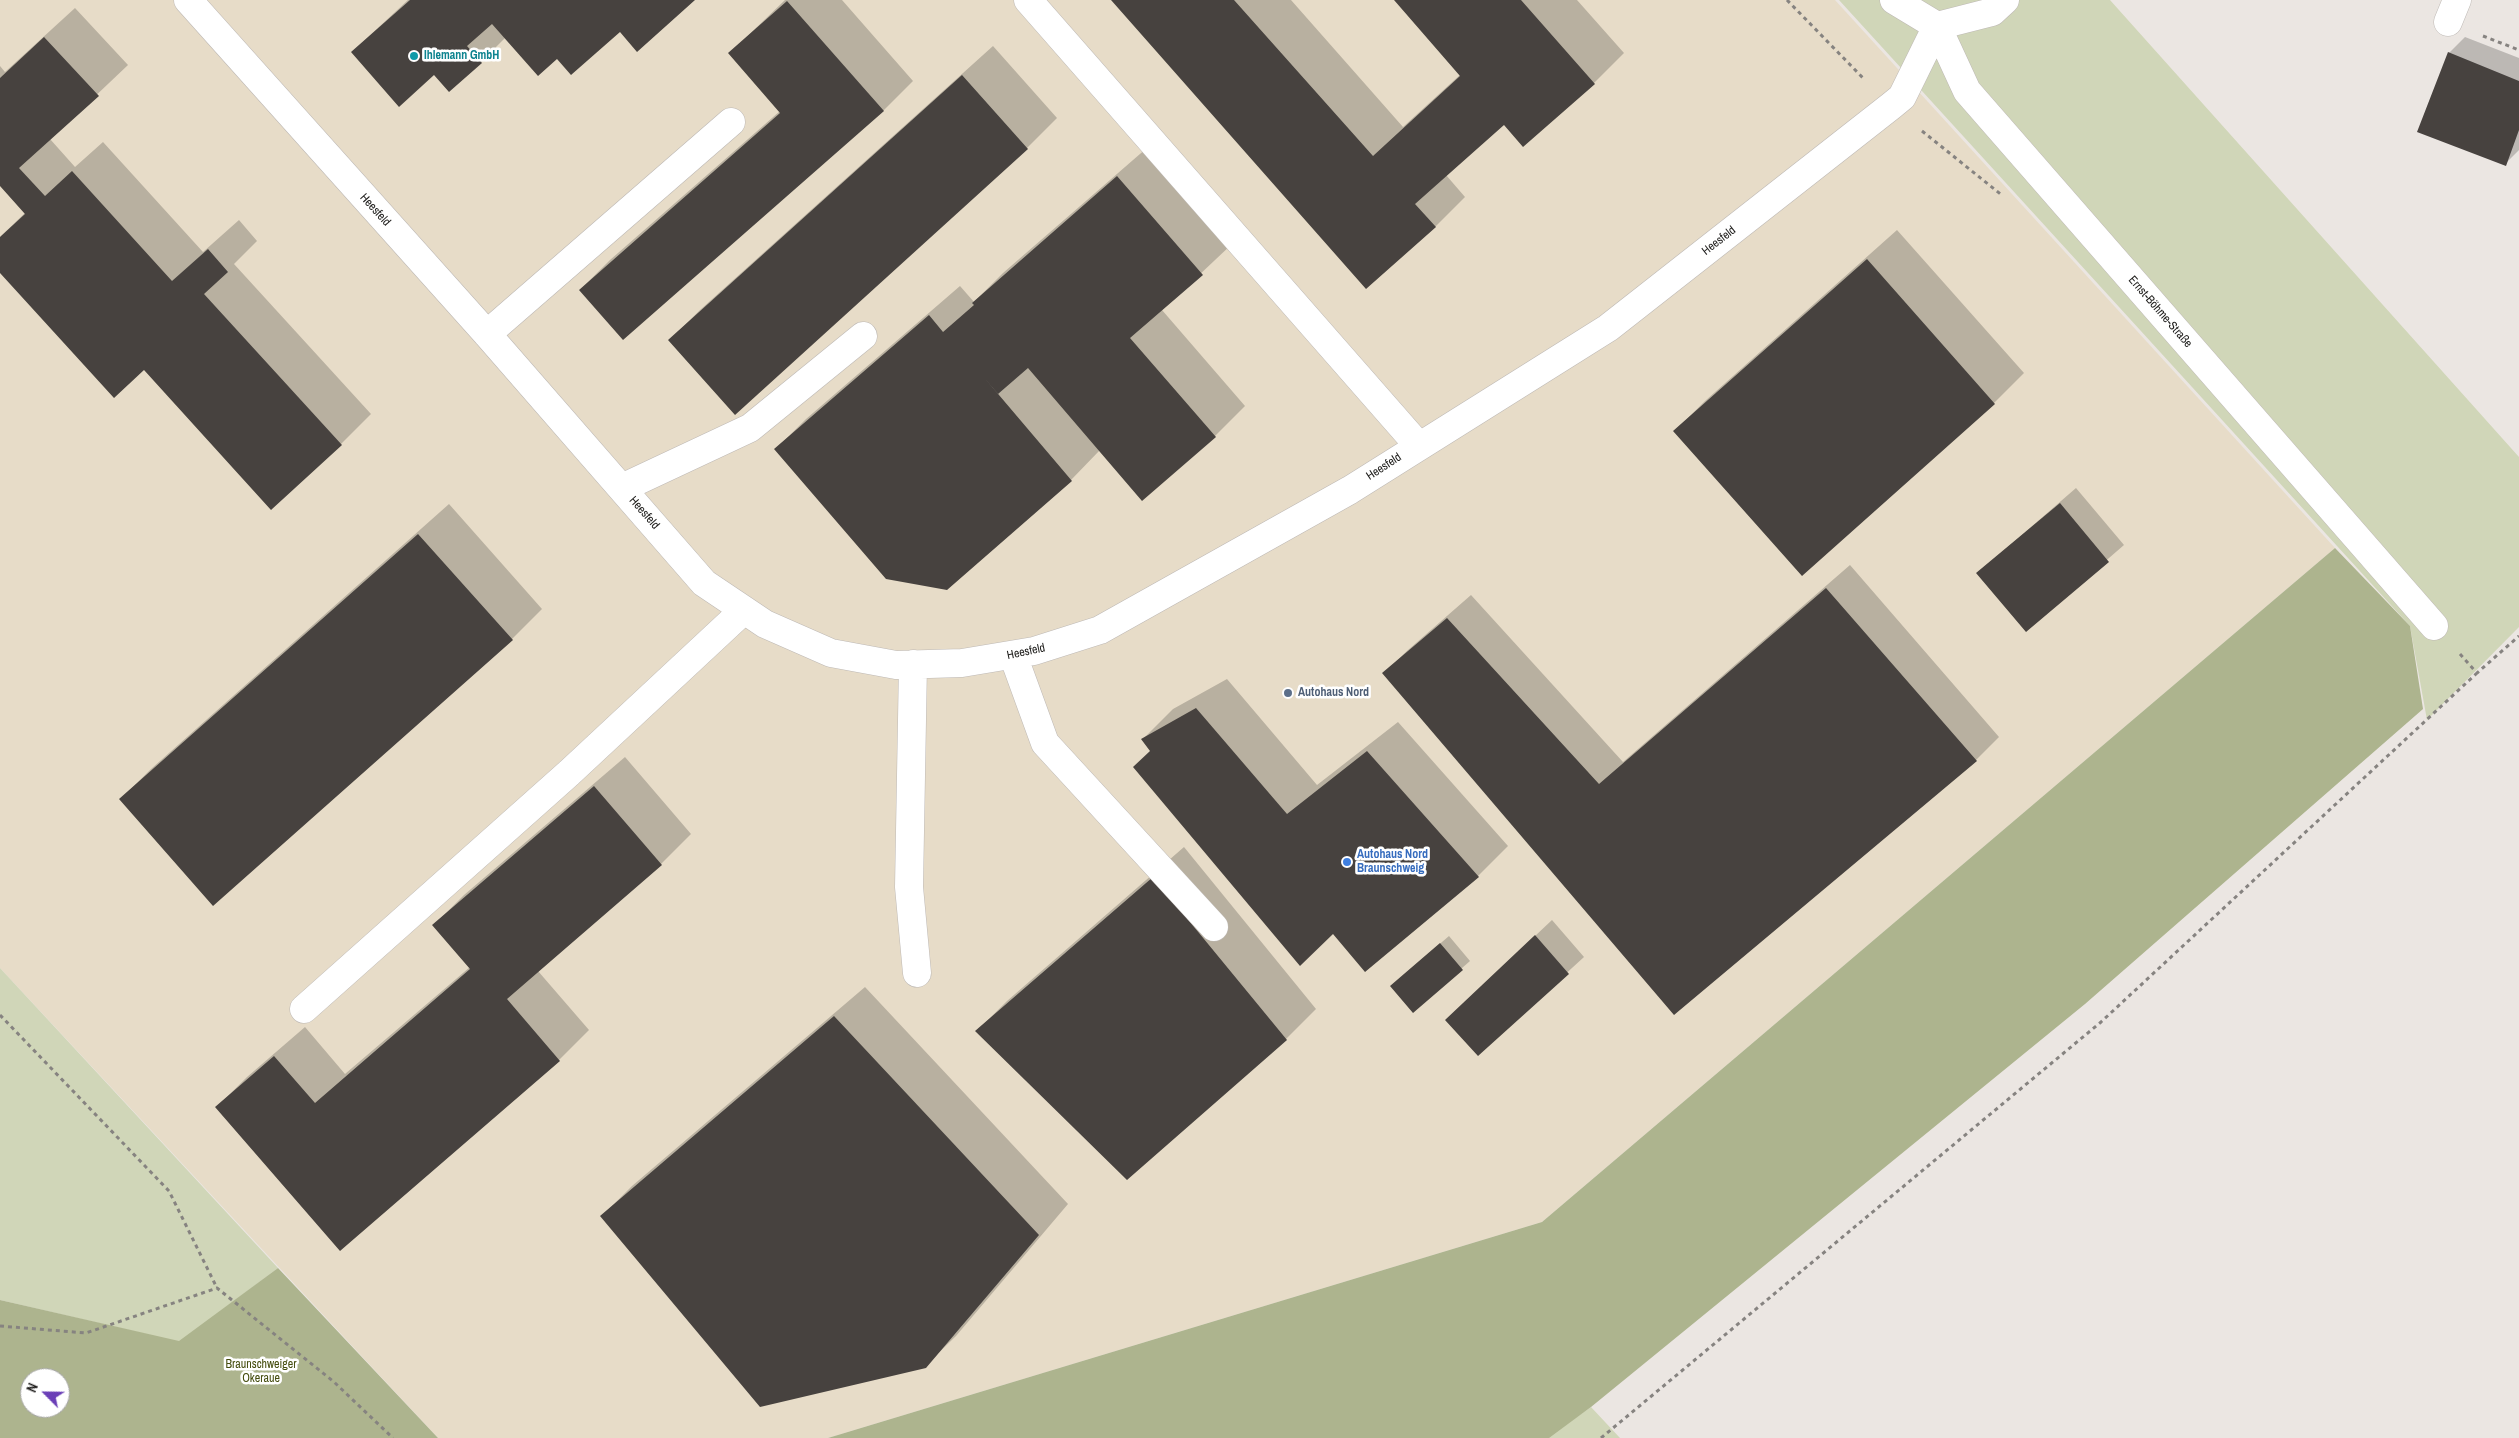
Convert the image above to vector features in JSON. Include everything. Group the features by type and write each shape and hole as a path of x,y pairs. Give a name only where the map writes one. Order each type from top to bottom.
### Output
{"street":[{"name":"Heesfeld","path":"188,0 487,334 704,583 766,624 831,653 896,665 962,663 1013,655 1034,651 1100,630 1350,490 1418,445 1608,328 1892,106 1902,97 1937,26"},
{"path":"1028,0 1418,445"},
{"path":"1894,0 1937,26 1992,12 2005,0"},
{"name":"Ernst-Böhme-Straße","path":"1937,26 1967,91 2434,626"},
{"path":"487,334 731,122"},
{"path":"622,488 750,428 863,336"},
{"path":"304,1009 569,773 744,610"},
{"path":"1013,655 1046,743 1214,926"},
{"path":"913,664 909,887 917,973"}],"path":[{"path":"2434,626 2477,673"},
{"path":"1601,1438 2101,1022 2477,673 2519,637"},
{"path":"0,1015 169,1191 217,1288 334,1382 392,1438"},
{"path":"0,1326 86,1333 217,1288"}],"shaded area":[{"path":"0,0 1835,0 2335,548 1542,1222 828,1438 438,1438 0,968"}],"green space":[{"path":"1839,0 2110,0 2519,457 2519,627 2427,720 2410,626"},
{"path":"2335,548 2410,626 2423,709 2085,1004 1591,1407 1549,1438 828,1438 1542,1222"},
{"path":"0,968 278,1268 213,1317 426,1438 0,1438 0,1378 20,1372 20,1418 70,1418 70,1368 35,1368 150,1335 0,1300"},
{"name":"Braunschweiger Okeraue","path":"278,1268 438,1438 0,1438 0,1300 179,1341"},
{"path":"1591,1407 1620,1438 1547,1438"}],"building":[{"name":"Ihlemann GmbH","path":"410,0 695,0 637,52 620,32 571,75 557,59 538,76 492,24 467,46 482,63 449,92 434,75 399,107 351,52"},
{"path":"1111,0 1234,0 1373,156 1460,76 1394,0 1521,0 1595,84 1523,147 1504,125 1415,204 1436,227 1366,289"},
{"path":"787,1 884,111 623,340 579,290 780,113 728,53"},
{"path":"44,37 99,96 19,168 45,196 72,171 172,281 208,249 228,272 204,294 342,445 271,510 144,370 114,398 0,273 0,237 25,214 0,186 0,78"},
{"path":"2448,52 2519,81 2519,130 2506,166 2417,132"},
{"path":"962,75 1028,149 735,415 668,340"},
{"path":"1117,176 1203,275 1130,338 1216,437 1142,501 1028,368 998,394 1072,481 947,590 886,579 774,449 929,315 943,332 974,305 972,303"},
{"path":"1867,259 1995,404 1802,576 1673,431"},
{"path":"2060,503 2109,562 2026,632 1976,573"},
{"path":"418,534 513,640 213,906 119,799"},
{"path":"1826,588 1977,761 1674,1015 1382,673 1447,618 1599,784"},
{"path":"1196,708 1287,814 1367,751 1479,877 1365,972 1333,934 1300,966 1133,767 1150,751 1141,739"},
{"path":"594,786 662,865 507,999 560,1061 340,1251 215,1107 274,1056 315,1103 470,969 432,925"},
{"path":"1153,877 1287,1040 1127,1180 975,1031"},
{"path":"1535,935 1569,974 1478,1056 1445,1020"},
{"path":"1440,943 1463,970 1413,1013 1390,986"},
{"path":"834,1016 1039,1235 926,1368 760,1407 600,1216"}],"place":[{"name":"Ihlemann GmbH","path":"414,56"},
{"name":"Autohaus Nord","path":"1288,693"},
{"name":"Autohaus Nord Braunschweig","path":"1347,862"}]}
